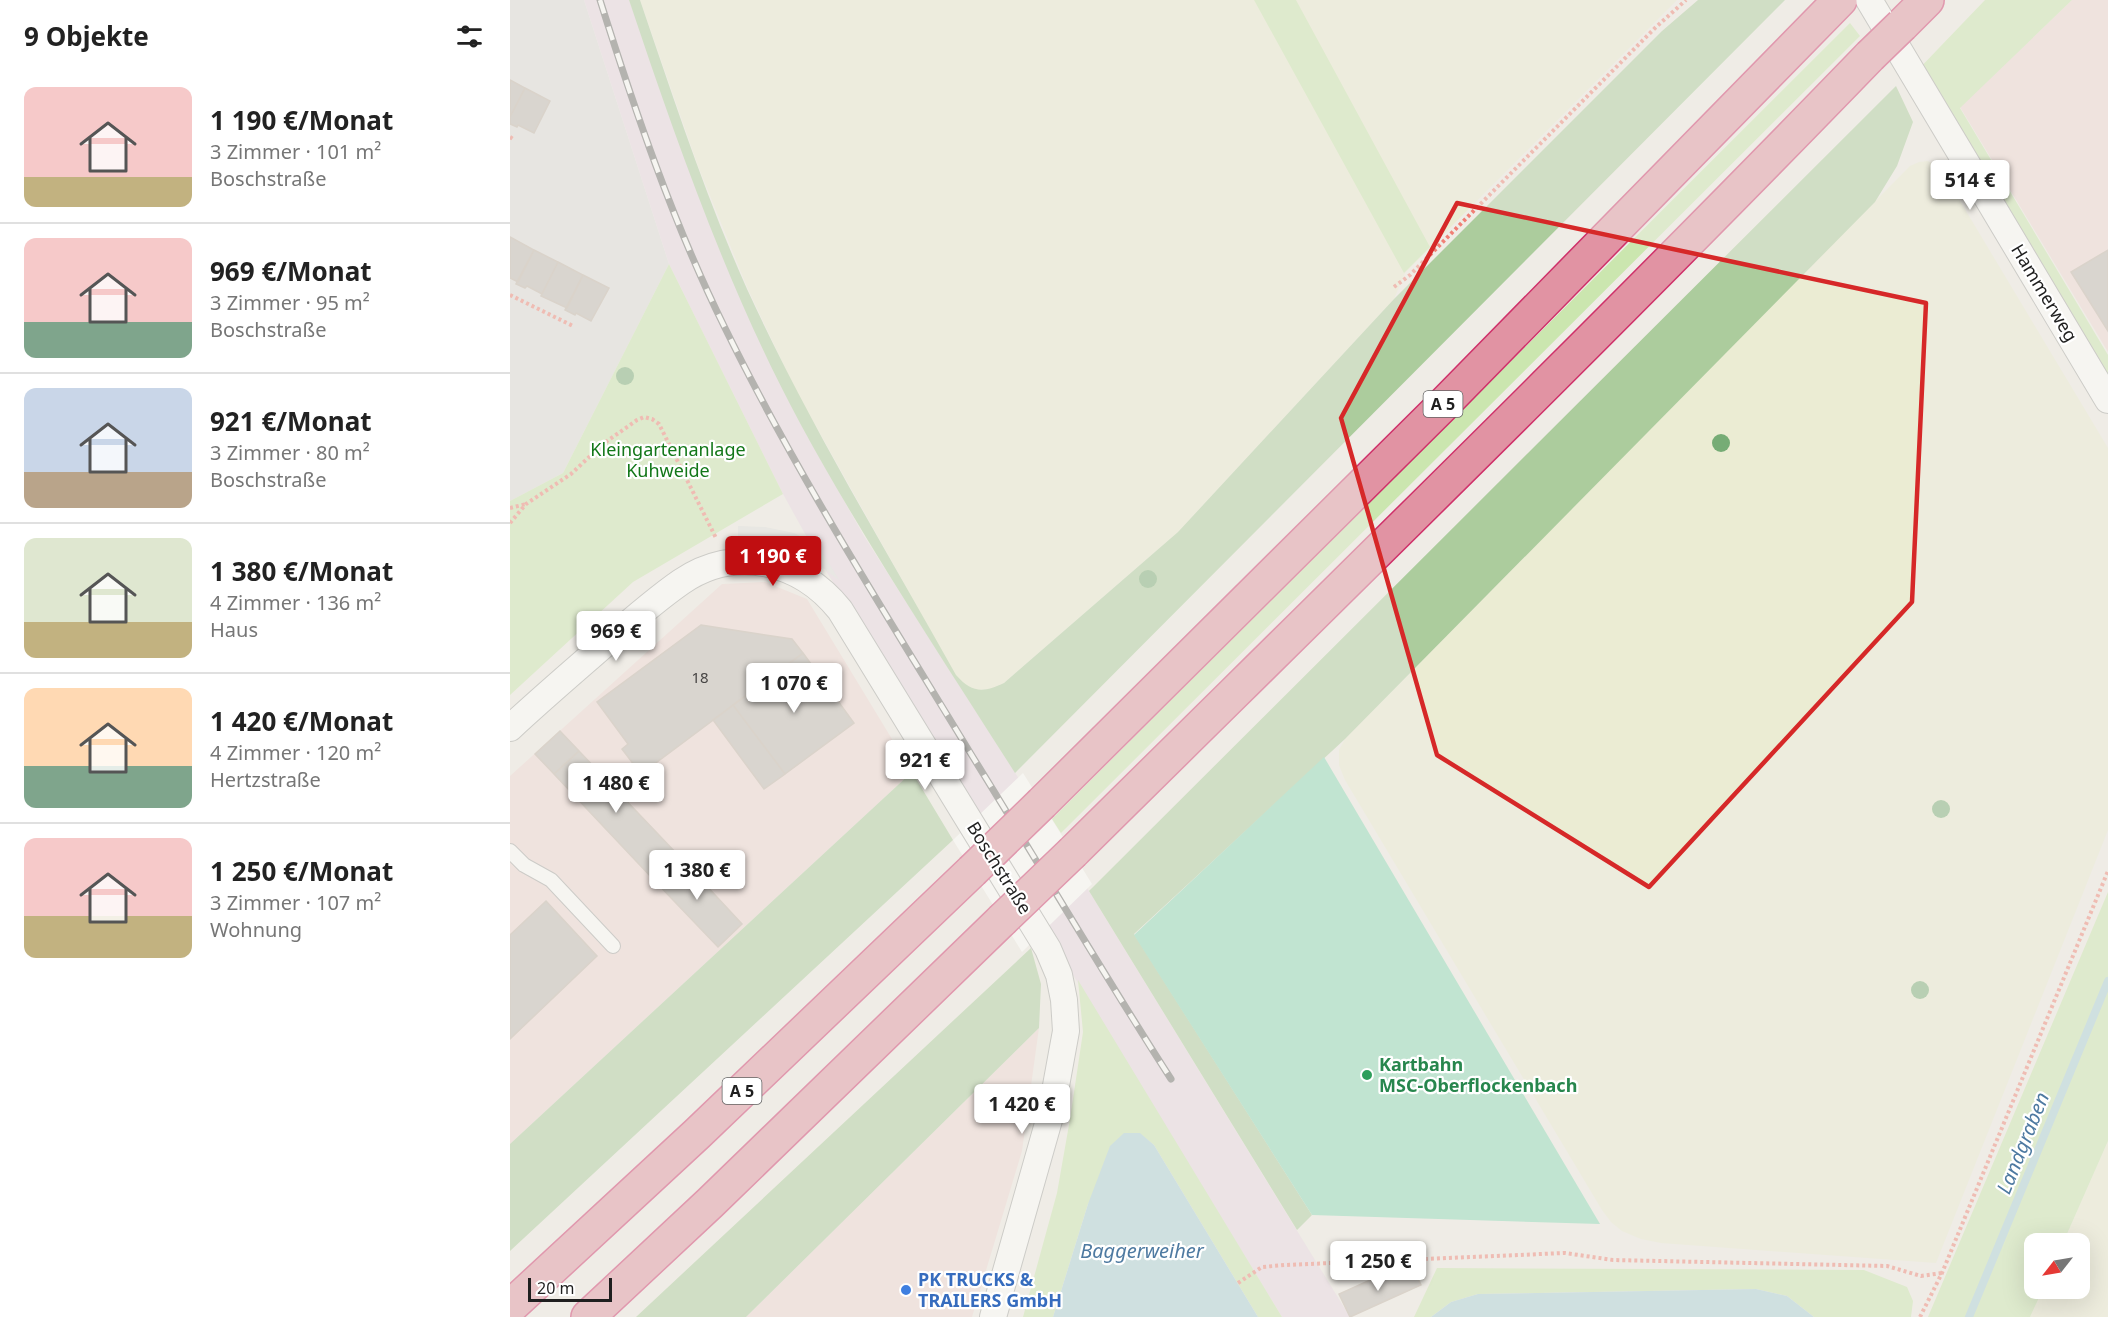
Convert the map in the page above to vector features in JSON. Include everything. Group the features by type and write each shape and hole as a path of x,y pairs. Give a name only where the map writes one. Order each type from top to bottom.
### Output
{"highway":[{"name":"A 5","path":"510,1307 696,1134 1042,803 1441,407 1840,0"},
{"path":"588,1317 710,1203 1073,852 1503,427 1927,0"}],"street":[{"name":"Hammerweg","path":"1869,0 2108,400"},
{"name":"Boschstraße","path":"510,728 602,646 682,582 705,570 725,563 768,563 809,579 826,593 840,610 1048,949 1059,975 1064,1000 1066,1031 1051,1113 993,1317"}],"lane":[{"path":"510,850 524,865 550,880 613,946"}],"path":[{"path":"1394,287 1410,275 1656,27 1686,0"},
{"path":"510,295 573,326"},
{"path":"510,524 526,504 571,474 603,444 644,417 659,424 714,532 725,563"},
{"path":"510,508 526,504"},
{"path":"1920,1317 1942,1273 2108,871"},
{"path":"1238,1283 1262,1267 1326,1261 1565,1253 1613,1260 1887,1266 1921,1276 1942,1273"}],"highlighted area":[{"path":"1457,203 1926,303 1912,602 1649,887 1437,755 1341,418"}],"shaded area":[{"path":"510,0 584,0 669,264 563,473 510,501"},
{"path":"584,0 629,0 747,311 800,423 864,536 1051,829 1350,1317 1282,1317 820,561 783,494 669,264"},
{"path":"2072,0 2108,0 2108,352 1960,107"},
{"path":"738,526 765,527 794,533 818,545 839,580 816,563 793,553 768,547 738,545"},
{"path":"765,582 807,599 912,772 510,1144 510,776 722,584"},
{"path":"1039,1028 1022,1151 972,1317 746,1317"}],"green space":[{"path":"629,0 640,0 717,218 747,289 795,388 956,675 967,685 984,690 1004,683 1178,532 1394,299 1662,31 1698,0 1785,0 1015,773 852,513 801,425 775,374 750,323 706,216"},
{"path":"640,0 1677,0 1405,273 1394,299 1178,532 1004,683 991,689 977,690 965,685 956,676 794,387 747,287 698,166"},
{"path":"1254,0 1296,0 1430,247 1404,273"},
{"path":"1985,0 2072,0 1960,108 2108,355 2108,398 1914,74"},
{"path":"1850,23 1860,36 1061,833 1052,819"},
{"path":"1896,86 1913,122 1897,166 1875,202 1345,739 1134,934 1312,1215 1297,1230 1089,891"},
{"path":"1928,161 1937,166 1945,176 2108,448 2108,830 1936,1263 1661,1243 1641,1239 1622,1231 1602,1210 1345,780 1339,765 1339,750 1345,739 1910,166"},
{"name":"Kleingartenanlage Kuhweide","path":"669,264 783,494 633,582 510,695 510,501 563,473"},
{"name":"Kartbahn MSC-Oberflockenbach","path":"1324,757 1600,1224 1312,1215 1134,935"},
{"path":"912,772 953,840 510,1251 510,1144"},
{"path":"2108,892 2108,1141 2067,1233 2024,1233 2024,1299 2038,1299 2030,1317 1928,1317"},
{"path":"1031,948 1041,984 1039,1028 746,1317 636,1317"},
{"path":"1078,980 1282,1317 1258,1317 1154,1145 1139,1133 1088,1204 1053,1317 1023,1317 1057,1193 1070,1119 1083,1032"},
{"path":"2108,1141 2108,1317 2030,1317 2038,1299 2090,1299 2090,1233 2067,1233"},
{"path":"1437,1268 1864,1270 1907,1287 1913,1301 1911,1317 1814,1317 1787,1296 1756,1289 1478,1294 1451,1302 1431,1317 1414,1317"}],"water":[{"name":"Baggerweiher","path":"1124,1133 1140,1133 1154,1145 1258,1317 1053,1317 1088,1204 1110,1146"},
{"path":"1756,1289 1787,1296 1814,1317 1431,1317 1451,1302 1478,1294"}],"pier":[{"path":"1023,773 1092,884 1022,952 953,840"}],"building":[{"path":"510,80 525,88 510,117"},
{"path":"525,88 550,101 534,133 518,125 517,127 510,124 510,117"},
{"path":"510,237 534,250 518,282 510,278"},
{"path":"534,250 558,262 542,294 527,286 525,288 516,284"},
{"path":"2108,250 2108,331 2071,272"},
{"path":"558,262 583,275 567,308 541,296"},
{"path":"583,275 609,288 591,321 565,310"},
{"path":"701,625 792,639 803,653 641,774 622,749 628,744 597,702"},
{"path":"803,653 854,723 785,774 733,705"},
{"path":"733,705 785,774 764,789 713,720"},
{"path":"560,731 579,751 554,774 535,754"},
{"path":"579,751 677,854 652,878 554,774"},
{"path":"677,854 742,924 718,947 652,878"},
{"path":"546,901 597,956 510,1039 510,935"},
{"path":"1415,1272 1421,1285 1350,1317 1339,1294 1379,1276"}],"waterway":[{"name":"Landgraben","path":"1969,1317 2108,981"}],"railway":[{"path":"600,0 641,125 688,248 753,383 812,490 875,596 1171,1079"}],"place":[{"name":"Kartbahn MSC-Oberflockenbach","path":"1367,1075"},
{"name":"PK TRUCKS & TRAILERS GmbH","path":"906,1290"}]}
